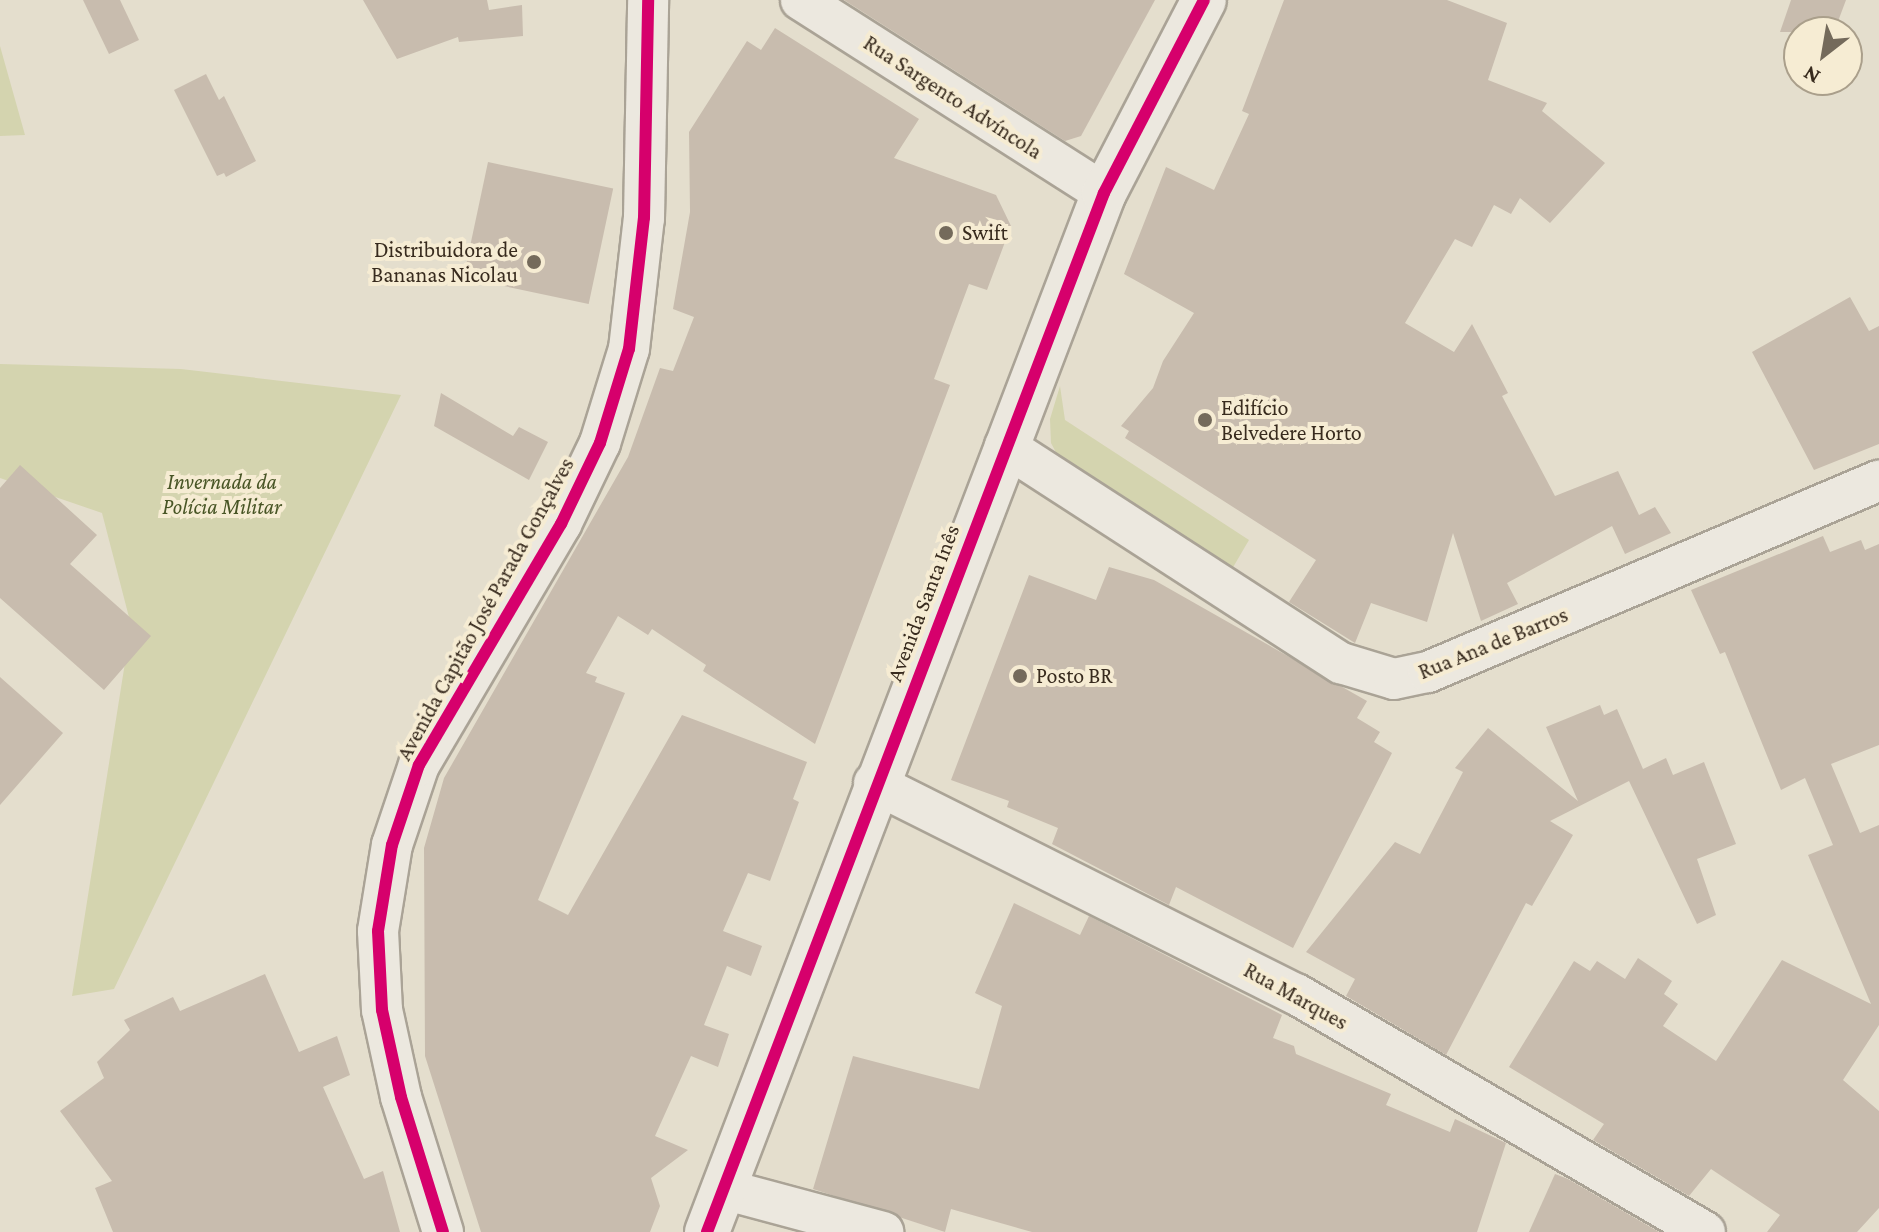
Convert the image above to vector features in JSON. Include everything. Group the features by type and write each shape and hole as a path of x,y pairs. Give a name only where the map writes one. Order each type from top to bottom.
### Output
{"main road":[{"name":"Avenida Santa Inês","path":"707,1232 874,783 1104,193 1204,0"}],"street":[{"name":"Avenida Capitão José Parada Gonçalves","path":"443,1232 401,1097 382,1010 378,931 392,845 419,765 561,524 600,443 629,349 644,218 648,0"},
{"name":"Rua Sargento Advíncola","path":"801,0 1104,193"},
{"name":"Rua Ana de Barros","path":"1005,446 1341,663 1394,679 1428,672 1879,481"},
{"name":"Rua Marques","path":"874,783 1296,994 1705,1232"},
{"path":"723,1189 883,1232"}],"green space":[{"path":"0,46 25,135 0,136"},
{"name":"Invernada da Polícia Militar","path":"0,364 181,369 401,395 114,989 72,996 131,625 102,513 0,478"},
{"path":"1060,386 1065,420 1249,540 1232,569 1059,458 1051,443 1050,419"}],"building":[{"path":"83,0 120,0 139,40 109,54"},
{"path":"363,0 487,0 489,10 522,5 523,36 459,42 458,37 397,59"},
{"path":"844,0 1155,0 1081,136 1065,141"},
{"path":"1284,0 1447,0 1507,23 1488,80 1547,103 1542,111 1605,163 1550,223 1520,198 1511,214 1494,205 1472,247 1455,239 1405,323 1454,352 1472,324 1508,393 1502,396 1555,496 1618,471 1639,515 1655,507 1671,533 1625,554 1612,526 1507,583 1518,604 1481,621 1453,533 1427,622 1371,603 1355,643 1289,602 1316,560 1125,438 1129,431 1121,426 1153,388 1163,361 1194,313 1124,274 1166,167 1214,190 1249,114 1242,111"},
{"path":"1791,0 1846,0 1840,16 1786,16"},
{"path":"775,28 919,119 894,158 996,195 1011,226 987,290 969,284 934,379 950,385 815,744 703,671 706,665 652,629 648,635 618,616 586,673 597,677 595,682 625,693 538,900 568,915 682,715 807,762 793,799 799,802 770,881 748,873 723,931 762,946 751,976 727,966 704,1025 729,1034 718,1067 691,1056 655,1136 688,1150 651,1178 660,1206 650,1232 481,1232 425,1056 424,848 444,778 628,457 660,368 673,371 694,317 673,309 690,212 689,132 747,41 761,50"},
{"path":"206,74 219,100 224,96 256,161 226,177 224,173 217,176 174,90"},
{"name":"Distribuidora de Bananas Nicolau","path":"488,162 613,189 589,304 463,277"},
{"path":"1850,297 1869,331 1879,326 1879,444 1814,470 1752,352"},
{"path":"441,393 513,436 519,427 548,442 529,480 434,426"},
{"path":"20,465 97,535 70,564 151,636 104,690 0,598 0,488"},
{"path":"1823,536 1830,552 1861,540 1865,550 1879,544 1879,745 1831,764 1860,833 1879,825 1879,1025 1843,1080 1879,1111 1879,1208 1857,1232 1767,1232 1780,1215 1711,1169 1689,1196 1593,1140 1604,1124 1509,1067 1574,961 1590,971 1597,961 1625,979 1638,958 1672,981 1664,994 1678,1004 1663,1026 1716,1061 1782,960 1871,1004 1808,855 1833,845 1805,778 1781,790 1725,652 1720,654 1691,590"},
{"path":"1109,567 1154,580 1367,701 1357,718 1380,732 1374,742 1392,753 1293,948 1176,887 1169,905 1052,844 1058,828 1007,807 1009,801 951,780 1029,575 1096,600"},
{"path":"0,677 63,733 0,805"},
{"path":"1600,705 1604,715 1617,709 1643,769 1666,758 1673,775 1704,762 1736,844 1697,859 1716,915 1697,924 1629,781 1550,821 1573,835 1532,906 1526,903 1446,1055 1346,996 1355,979 1306,952 1395,842 1420,854 1463,772 1455,768 1488,728 1578,801 1546,727"},
{"path":"1014,903 1080,935 1089,916 1282,1015 1273,1038 1294,1046 1296,1054 1391,1094 1386,1105 1450,1132 1455,1119 1506,1143 1477,1232 1032,1232 951,1209 945,1232 813,1189 853,1056 979,1089 1002,1006 975,993"},
{"path":"265,974 299,1052 337,1036 350,1075 323,1087 364,1179 383,1171 400,1232 113,1232 95,1188 112,1181 60,1111 104,1078 97,1062 130,1030 124,1020 173,997 180,1011"},
{"path":"1555,1174 1568,1179 1659,1232 1529,1232"}],"cycle path":[{"path":"443,1232 401,1097 382,1010 378,931 392,845 419,765 561,524 600,443 629,349 644,218 648,0"},
{"path":"707,1232 1104,193 1204,0"}],"place":[{"name":"Swift","path":"946,233"},
{"name":"Distribuidora de Bananas Nicolau","path":"534,262"},
{"name":"Edifício Belvedere Horto","path":"1205,420"},
{"name":"Posto BR","path":"1020,676"}]}
